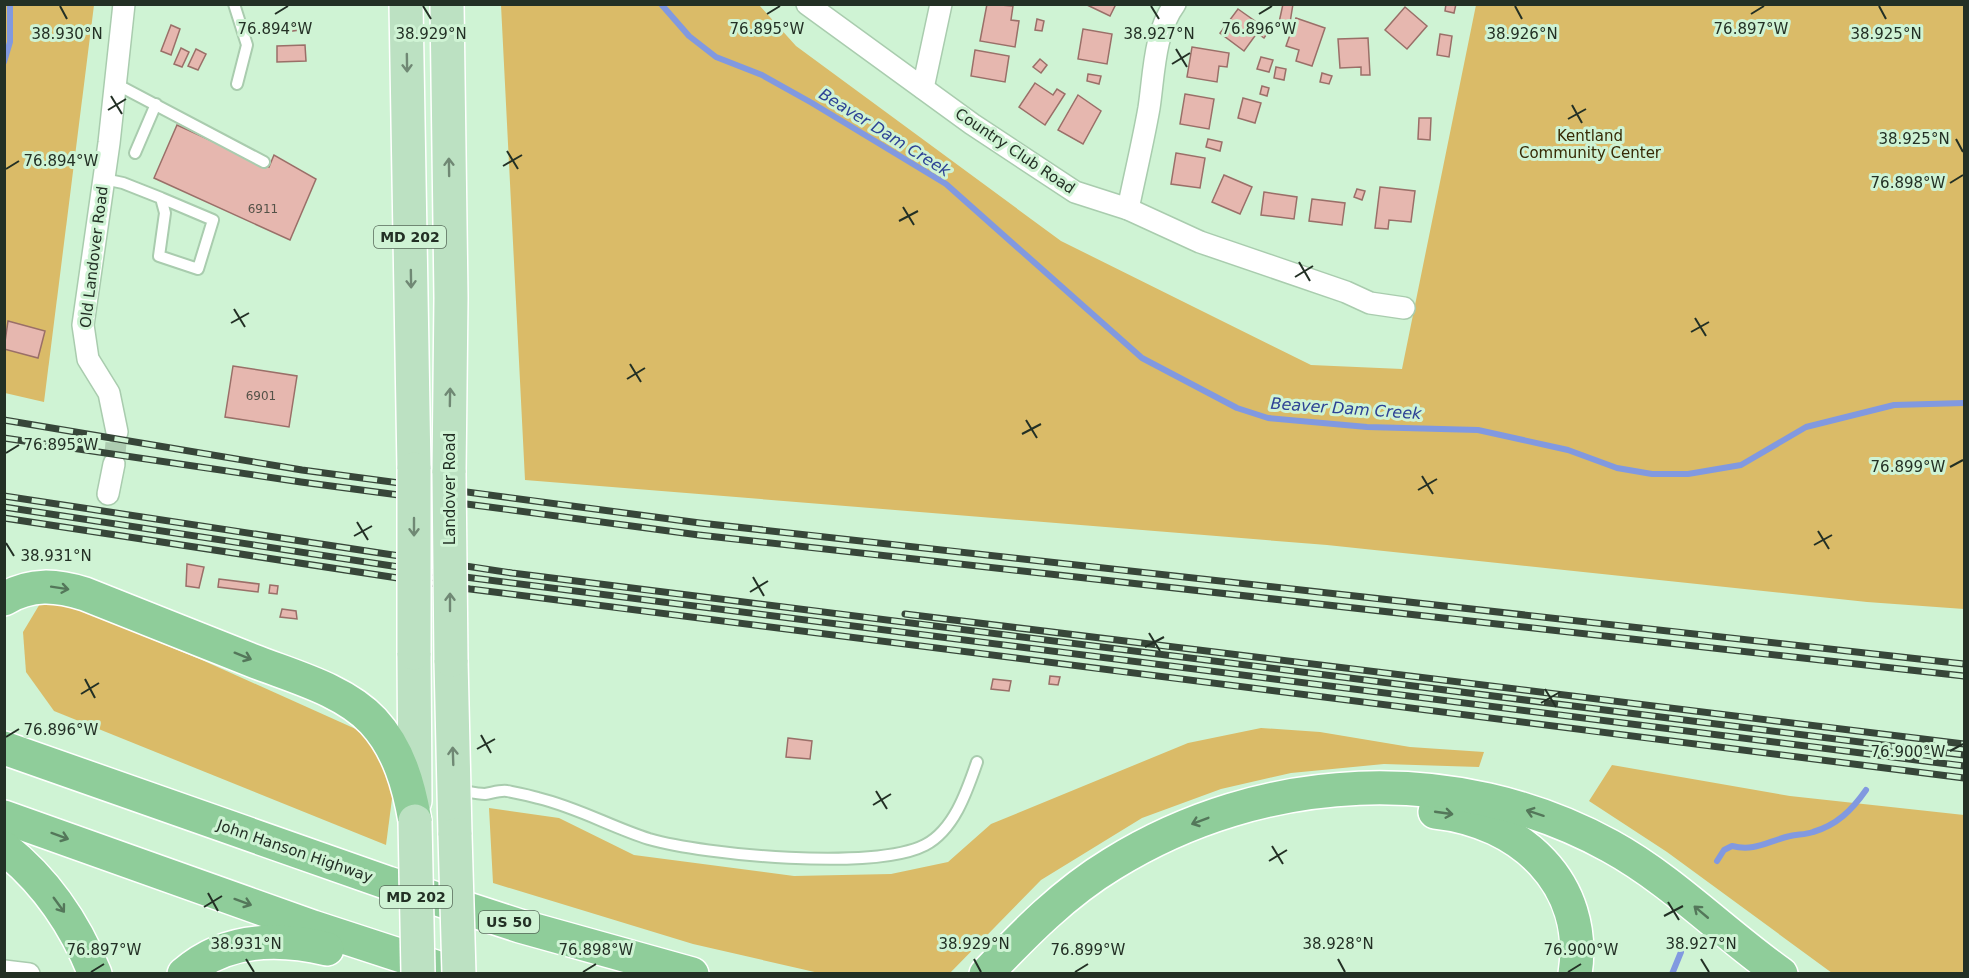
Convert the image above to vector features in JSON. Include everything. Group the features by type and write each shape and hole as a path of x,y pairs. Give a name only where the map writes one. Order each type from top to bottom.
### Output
{"highway":[{"path":"4,598 39,586 54,586 85,594 314,685 352,704 375,723 397,757 411,796 415,821"},
{"path":"4,729 223,810 328,863"},
{"name":"John Hanson Highway","path":"4,748 328,863 520,926 692,974"},
{"path":"986,974 1058,903 1111,865 1157,840 1204,819 1262,802 1302,793 1382,787 1431,790 1486,798 1538,813 1573,828 1611,846 1652,873 1781,974"},
{"path":"1013,974 1075,916 1136,874 1161,861 1213,838 1265,822 1319,812 1372,808 1426,811 1469,817 1490,824 1523,844 1550,871 1570,911 1576,944 1575,974"},
{"path":"4,817 313,927 458,974"},
{"path":"4,848 37,877 59,905 79,936 95,974"},
{"path":"184,974 222,951 259,941 280,940 326,949 388,968 425,974"}],"main road":[{"name":"MD 202","path":"406,4 414,469 418,974"},
{"name":"Landover Road","path":"447,4 451,298 449,472 451,660 458,974"}],"street":[{"name":"Old Landover Road","path":"117,432 113,403 88,359 84,337 84,311 104,179 123,4"},
{"name":"Country Club Road","path":"807,4 923,88 1075,192 1128,209 1200,242 1346,292 1370,303 1404,308"},
{"path":"923,88 941,4"},
{"path":"1128,209 1149,110 1156,57 1163,30 1175,4"},
{"path":"108,494 114,464"},
{"path":"4,971 29,974"}],"lane":[{"path":"234,4 247,45 237,84"},
{"path":"116,84 264,162"},
{"path":"135,153 156,104"},
{"path":"104,179 123,183 160,198 213,220 198,269 159,256 165,213 160,198"},
{"path":"454,789 483,794 505,791 578,808 649,839 683,847 794,858 841,857 900,853 925,845 942,833 955,813 968,788 977,762"}],"green space":[{"path":"5,5 94,5 44,402 5,393"},
{"name":"Kentland Community Center","path":"501,5 759,5 796,46 1061,241 1311,365 1402,369 1476,5 1964,5 1964,609 1867,602 1327,545 525,480"},
{"path":"41,602 68,605 202,660 378,739 393,791 386,845 54,711 26,672 23,632"},
{"path":"1261,728 1320,732 1410,747 1484,752 1479,767 1384,764 1291,773 1221,789 1142,818 1041,880 950,973 819,973 693,944 493,883 489,808 559,818 634,855 794,876 891,874 948,862 991,824 1188,743"},
{"path":"1612,765 1790,796 1964,815 1964,973 1832,973 1667,852 1589,801"}],"building":[{"path":"987,4 1013,6 1011,20 1019,21 1015,47 980,41"},
{"path":"1085,4 1116,4 1110,16"},
{"path":"1283,4 1293,4 1289,29 1278,27"},
{"path":"1446,4 1456,4 1454,13 1445,11"},
{"path":"1405,7 1427,26 1407,49 1385,30"},
{"path":"1238,9 1269,31 1264,38 1257,33 1244,51 1220,33"},
{"path":"1296,18 1325,28 1312,66 1296,61 1299,50 1286,46"},
{"path":"1037,19 1044,21 1042,31 1035,30"},
{"path":"304,22 305,29 286,32 286,25"},
{"path":"171,25 180,29 171,55 161,51"},
{"path":"1083,29 1112,34 1107,64 1078,59"},
{"path":"1440,34 1452,36 1449,57 1437,55"},
{"path":"1368,38 1370,75 1361,75 1361,67 1340,68 1338,39"},
{"path":"305,45 306,61 277,62 277,46"},
{"path":"1192,47 1229,53 1227,67 1219,66 1217,82 1187,77"},
{"path":"181,48 189,52 182,67 174,64"},
{"path":"196,49 206,54 198,70 188,66"},
{"path":"975,50 1009,56 1005,82 971,76"},
{"path":"1261,57 1273,60 1269,72 1257,69"},
{"path":"1040,59 1047,65 1041,73 1033,67"},
{"path":"1276,67 1286,69 1284,80 1274,78"},
{"path":"1322,73 1332,76 1329,84 1320,82"},
{"path":"1088,74 1101,76 1099,84 1087,81"},
{"path":"1035,83 1053,95 1057,89 1065,94 1045,125 1019,107"},
{"path":"1262,86 1269,88 1267,96 1260,94"},
{"path":"1185,94 1214,99 1209,129 1180,124"},
{"path":"1078,95 1101,111 1083,144 1058,130"},
{"path":"1243,98 1261,103 1255,123 1238,118"},
{"path":"1419,118 1431,118 1430,140 1418,139"},
{"path":"177,125 269,167 274,155 316,179 290,240 154,178"},
{"path":"1208,139 1222,142 1220,151 1206,147"},
{"path":"1176,153 1205,158 1200,188 1171,184"},
{"path":"1224,175 1252,187 1240,214 1212,202"},
{"path":"1380,187 1415,191 1411,222 1389,220 1388,229 1375,228"},
{"path":"1357,189 1365,191 1362,200 1354,197"},
{"path":"1264,192 1297,197 1294,219 1261,215"},
{"path":"1312,199 1345,203 1342,225 1309,221"},
{"path":"8,321 45,331 38,358 4,349"},
{"path":"233,366 297,376 289,427 225,417"},
{"path":"187,564 204,567 199,588 186,586"},
{"path":"219,579 259,584 258,592 218,587"},
{"path":"270,585 278,586 277,594 269,593"},
{"path":"282,609 296,611 297,619 280,617"},
{"path":"1050,676 1060,677 1058,685 1049,684"},
{"path":"993,679 1011,681 1009,691 991,689"},
{"path":"788,738 812,741 810,759 786,757"}],"waterway":[{"path":"4,62 10,42 10,4"},
{"name":"Beaver Dam Creek","path":"661,4 689,36 716,57 762,75 946,184 1142,358 1237,408 1268,418 1367,427 1478,430 1568,450 1617,468 1652,474 1688,474 1741,465 1806,427 1894,405 1964,403"},
{"path":"1717,861 1724,850 1732,846 1755,847 1822,829 1837,821 1866,790"},
{"path":"1672,974 1681,952"}],"tunnel":[{"path":"114,464 117,432"}],"railway":[{"path":"4,420 302,470 700,523 1964,664"},
{"path":"4,438 301,482 699,535 1964,676"},
{"path":"4,496 512,573 1964,755"},
{"path":"4,507 465,577 1964,766"},
{"path":"4,518 470,589 1964,778"},
{"path":"905,614 1964,744"}]}
